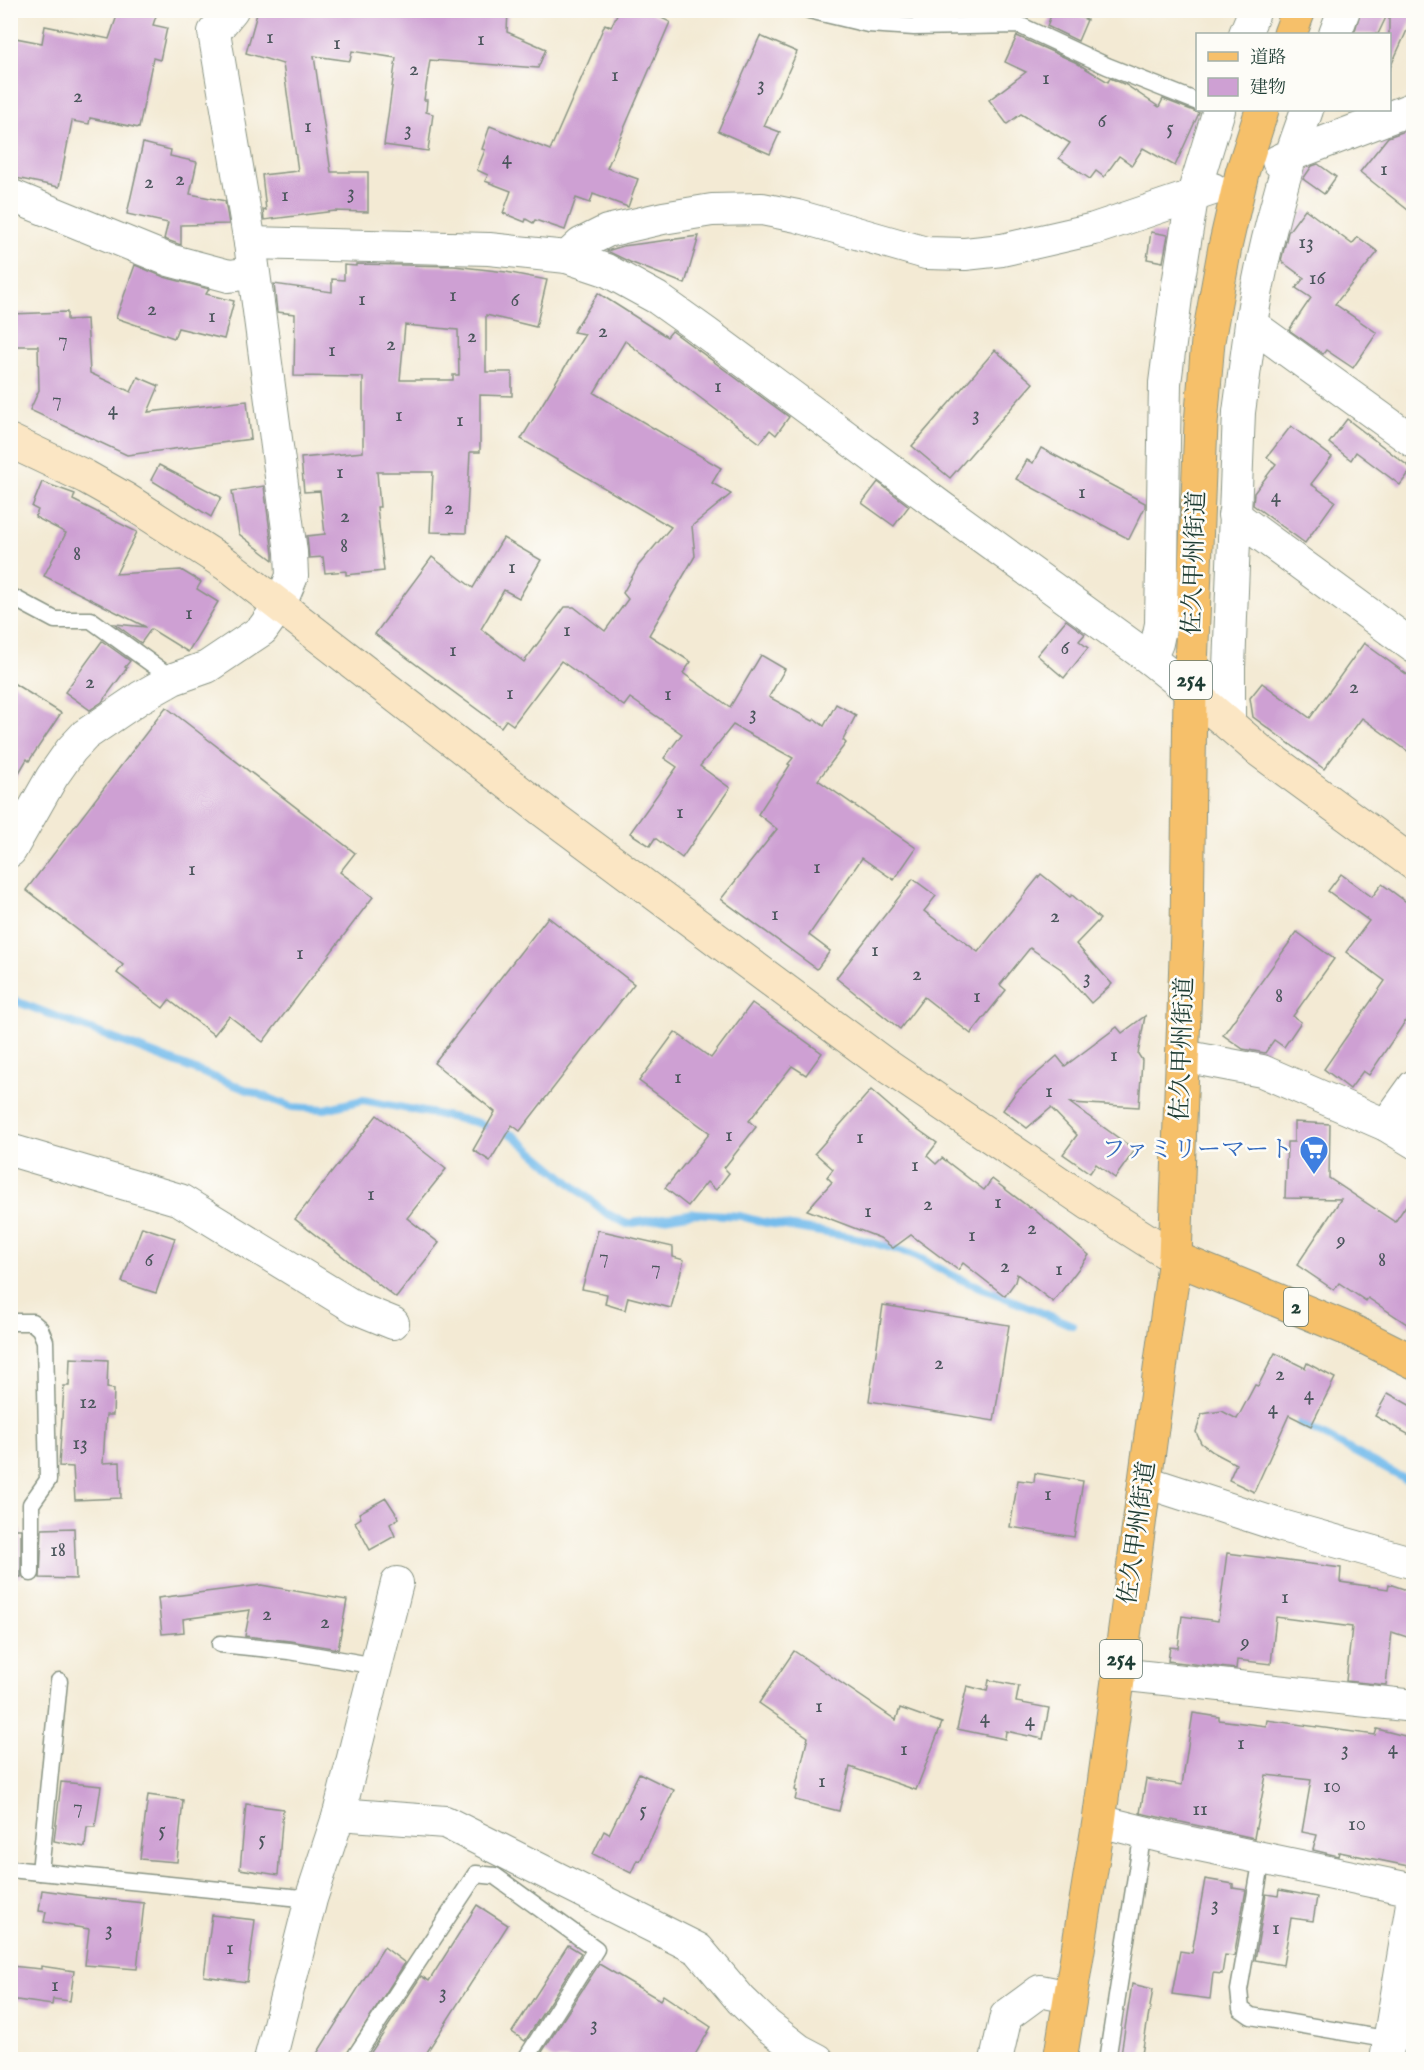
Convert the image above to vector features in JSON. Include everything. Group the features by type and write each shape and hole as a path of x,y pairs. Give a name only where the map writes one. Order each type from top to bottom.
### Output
{"main road":[{"path":"1290,33 1299,10"},
{"name":"佐久甲州街道","path":"1060,2060 1099,1821 1175,1258 1187,931 1190,691 1201,424 1208,340 1226,247 1242,173 1262,111"},
{"path":"10,441 86,477 125,499 226,564 479,760 884,1064 1090,1204 1175,1258"},
{"path":"1190,691 1260,751 1413,864"},
{"name":"2","path":"1175,1258 1350,1330 1413,1362"}],"street":[{"path":"1245,33 1255,10"},
{"path":"1335,33 1344,10"},
{"path":"10,851 52,777 85,735 141,697 207,666 262,630 280,605 292,576 291,552 251,258 215,18"},
{"path":"1282,159 1413,108"},
{"path":"1150,659 1157,643 1161,624 1165,383 1176,297 1203,194 1219,111"},
{"path":"1229,725 1229,668 1239,412 1259,275 1282,159 1306,111"},
{"path":"567,257 581,244 607,231 712,210 762,209 797,216 926,253 965,254 1012,248 1094,229 1203,194"},
{"path":"10,195 169,260 228,276 251,258 489,249 567,257 606,270 657,298 1150,659 1190,691"},
{"path":"1251,324 1413,442"},
{"path":"1234,515 1413,647"},
{"path":"1183,1056 1262,1071 1386,1125 1413,1142"},
{"path":"1386,1125 1413,1086"},
{"path":"10,1150 180,1200 356,1308 393,1323"},
{"path":"1146,1482 1282,1526 1413,1563"},
{"path":"270,2060 311,1899 339,1814 397,1583"},
{"path":"1118,1674 1413,1706"},
{"path":"339,1814 445,1822 527,1880 698,1949 741,2000 768,2025 800,2050 819,2060"},
{"path":"1099,1821 1413,1891 1396,2048"},
{"path":"996,2060 1006,2016 1040,1991 1070,1997"}],"lane":[{"path":"809,10 868,24 914,27 993,18 1019,26 1107,66 1196,102"},
{"path":"10,596 55,620 91,620 173,680"},
{"path":"10,1322 32,1322 40,1329 45,1341 48,1480 31,1504 31,1573"},
{"path":"220,1644 289,1651 376,1666"},
{"path":"40,1872 59,1681"},
{"path":"1107,2060 1143,1832"},
{"path":"1262,1858 1239,1990 1240,2009 1251,2016 1396,2048"},
{"path":"10,1869 311,1899"},
{"path":"353,2060 476,1874 527,1880 596,1948 525,2060"}],"building":[{"path":"119,10 158,10 153,25 167,28 160,60 153,58 139,128 90,118 89,124 72,121 59,187 11,177 18,139 10,138 10,37 42,43 45,26 109,39"},
{"path":"258,10 508,10 507,32 546,49 538,68 430,60 424,100 427,100 426,112 433,114 428,151 384,145 396,58 352,51 350,61 314,56 331,172 368,172 368,212 335,211 264,220 263,209 266,210 262,175 298,171 283,64 246,53"},
{"path":"619,10 645,10 670,22 607,168 638,179 628,207 593,194 590,203 576,198 565,230 535,220 533,223 526,219 525,222 503,213 511,191 485,181 488,175 477,170 485,150 482,149 490,126 550,150 605,24 611,27"},
{"path":"1053,10 1064,10 1087,20 1078,41 1047,26"},
{"path":"1361,10 1413,10 1413,17 1391,66 1389,11 1378,33 1354,33"},
{"path":"760,36 797,52 764,126 780,132 770,154 718,131"},
{"path":"1017,36 1075,62 1108,82 1110,78 1126,85 1159,107 1163,99 1199,113 1175,166 1143,148 1132,165 1119,156 1104,177 1096,171 1090,179 1059,158 1070,143 1021,114 1007,124 989,100 1026,72 1005,62"},
{"path":"1411,129 1413,131 1413,214 1360,172 1388,137"},
{"path":"143,143 171,150 170,156 197,162 190,194 225,201 229,224 181,225 181,245 164,239 168,223 127,214"},
{"path":"1318,164 1336,177 1324,194 1303,179 1312,166"},
{"path":"1305,209 1352,244 1358,237 1378,252 1335,304 1377,333 1353,368 1326,350 1323,354 1289,330 1311,298 1296,288 1304,278 1281,261 1288,232"},
{"path":"1151,232 1168,235 1163,262 1147,259"},
{"path":"699,236 685,284 607,251 623,246"},
{"path":"356,264 454,266 506,272 547,280 536,327 486,315 486,372 512,372 512,396 480,395 480,452 470,452 466,533 430,532 433,472 377,472 380,507 377,507 384,571 346,575 346,571 325,573 323,557 309,558 307,536 325,534 320,491 304,492 301,458 363,452 363,377 294,376 295,314 277,312 274,284 332,292 332,279 344,280 344,265 356,266","holes":["405,325 458,330 459,375 453,375 453,380 400,380"]},
{"path":"135,265 164,277 209,289 206,294 234,301 224,339 178,328 174,338 116,318"},
{"path":"598,293 667,337 672,331 789,417 776,435 770,430 760,443 625,341 594,393 721,468 712,483 731,494 692,526 695,556 649,635 691,662 683,673 730,707 761,655 785,669 769,697 813,721 815,719 824,726 836,704 856,715 843,740 846,743 818,780 916,848 894,880 862,858 809,935 830,951 817,969 721,899 777,829 758,814 793,758 733,725 700,766 730,788 682,858 655,838 650,846 630,833 677,767 664,758 682,734 630,698 624,706 561,661 513,725 506,720 501,727 375,634 432,557 473,588 503,538 541,560 519,598 504,590 481,629 524,662 565,607 574,607 605,631 628,599 623,593 638,566 671,527 521,439 585,334 573,332"},
{"path":"67,312 67,320 87,319 90,373 131,392 138,377 159,386 148,412 247,401 251,439 127,455 30,410 39,390 38,346 10,346 10,314"},
{"path":"995,350 1033,383 950,478 912,446"},
{"path":"1347,419 1412,469 1400,485 1356,452 1351,460 1329,443"},
{"path":"1291,426 1332,457 1311,484 1335,501 1305,543 1253,505 1254,493 1276,464 1267,457"},
{"path":"1041,448 1145,503 1129,539 1016,479 1027,460 1033,463"},
{"path":"159,465 221,497 211,517 151,480"},
{"path":"42,482 75,494 73,500 137,532 116,574 181,570 201,582 197,589 218,602 188,652 151,629 141,643 115,624 146,627 44,576 66,533 35,517 38,510 32,507"},
{"path":"878,482 909,506 894,526 862,503"},
{"path":"264,486 273,560 239,534 232,491"},
{"path":"1066,620 1085,634 1079,641 1088,648 1064,678 1037,655"},
{"path":"102,641 130,661 102,702 90,710 65,692"},
{"path":"1364,643 1413,679 1413,755 1362,718 1324,769 1253,717 1250,698 1262,683 1310,718"},
{"path":"10,681 61,713 29,761 27,759 10,788"},
{"path":"166,707 355,853 340,872 373,897 263,1042 229,1016 214,1035 169,1000 163,1008 117,973 123,965 26,890"},
{"path":"1041,874 1070,897 1072,895 1100,919 1076,944 1112,984 1091,1003 1061,969 1030,948 1000,985 1006,990 971,1034 924,997 900,1029 836,978 913,879 936,896 924,911 978,952"},
{"path":"1341,874 1372,897 1382,884 1413,907 1413,1010 1369,1075 1363,1071 1350,1089 1324,1069 1385,981 1346,952 1369,921 1328,891"},
{"path":"548,917 634,984 520,1131 512,1125 490,1161 473,1150 495,1112 434,1063"},
{"path":"1297,932 1334,959 1293,1016 1301,1022 1284,1047 1274,1040 1265,1053 1243,1049 1223,1035"},
{"path":"752,1003 822,1053 806,1075 792,1066 749,1121 756,1127 724,1168 729,1173 716,1190 707,1182 688,1206 665,1188 710,1133 639,1081 675,1032 711,1058"},
{"path":"1145,1016 1138,1054 1142,1060 1139,1107 1070,1103 1135,1150 1115,1178 1096,1164 1090,1173 1063,1154 1077,1135 1051,1108 1027,1128 1003,1110 1016,1092 1057,1056 1065,1066 1117,1027 1122,1033"},
{"path":"871,1090 909,1123 937,1143 927,1156 936,1164 942,1158 984,1190 992,1179 1031,1207 1089,1255 1053,1302 1017,1274 1015,1282 1005,1296 963,1263 958,1270 911,1235 893,1248 880,1238 807,1210 832,1182 827,1177 833,1169 815,1153"},
{"path":"377,1115 446,1169 407,1218 439,1243 396,1298 295,1219"},
{"path":"1294,1122 1330,1124 1329,1178 1395,1222 1413,1195 1413,1328 1368,1298 1366,1301 1339,1283 1334,1290 1297,1265 1341,1199 1285,1198 1287,1142 1294,1142"},
{"path":"142,1227 175,1238 156,1293 122,1282"},
{"path":"598,1230 673,1247 673,1257 684,1260 671,1308 628,1297 625,1310 605,1304 607,1294 582,1289"},
{"path":"883,1305 1009,1325 994,1421 869,1401"},
{"path":"1275,1353 1305,1368 1307,1363 1335,1378 1311,1426 1289,1415 1254,1492 1229,1480 1236,1464 1201,1443 1196,1432 1202,1414 1222,1411 1237,1419"},
{"path":"70,1358 108,1360 107,1388 114,1389 113,1415 106,1415 103,1463 120,1462 121,1498 75,1500 73,1467 59,1466 64,1386 69,1386"},
{"path":"1388,1393 1413,1407 1413,1437 1375,1416"},
{"path":"1035,1473 1083,1481 1074,1537 1010,1527 1018,1480 1034,1482"},
{"path":"386,1498 399,1518 390,1524 395,1536 370,1550 355,1522 361,1518 359,1513"},
{"path":"74,1528 76,1579 40,1578 42,1529"},
{"path":"10,1529 21,1529 21,1577 10,1577"},
{"path":"1227,1553 1341,1568 1340,1582 1388,1589 1389,1584 1413,1592 1413,1639 1392,1632 1386,1685 1346,1681 1352,1627 1276,1617 1271,1664 1237,1660 1236,1669 1168,1661 1170,1647 1178,1648 1182,1616 1218,1621"},
{"path":"261,1585 347,1600 338,1649 245,1636 250,1610 183,1619 184,1632 162,1634 158,1598"},
{"path":"794,1651 896,1720 900,1708 942,1723 916,1790 850,1767 839,1811 795,1800 797,1791 795,1790 808,1737 759,1703"},
{"path":"989,1680 1019,1686 1016,1702 1049,1708 1043,1739 1006,1731 1005,1739 957,1729 967,1686 987,1691"},
{"path":"1193,1713 1219,1717 1219,1720 1266,1726 1267,1720 1375,1735 1377,1729 1413,1738 1413,1867 1339,1852 1338,1856 1313,1850 1317,1835 1302,1832 1311,1780 1266,1775 1254,1838 1140,1813 1146,1779 1182,1785"},
{"path":"639,1773 674,1790 640,1861 637,1860 631,1873 593,1854 604,1831 609,1834"},
{"path":"61,1782 101,1786 95,1827 87,1827 85,1847 54,1841"},
{"path":"148,1795 183,1800 177,1862 140,1859"},
{"path":"246,1804 283,1809 278,1875 240,1869"},
{"path":"1205,1879 1233,1884 1233,1888 1246,1890 1234,1956 1225,1955 1222,1974 1213,1973 1210,1999 1172,1994 1180,1951 1192,1953"},
{"path":"42,1890 144,1903 137,1969 85,1965 89,1929 44,1922 46,1912 39,1911"},
{"path":"1279,1890 1317,1897 1313,1921 1291,1918 1283,1965 1255,1960 1266,1894 1278,1896"},
{"path":"477,1905 508,1925 422,2060 366,2060 421,1976 429,1981"},
{"path":"212,1915 255,1920 247,1982 204,1976"},
{"path":"568,1945 581,1953 525,2041 512,2032"},
{"path":"384,1947 405,1963 343,2060 313,2060"},
{"path":"599,1964 660,2000 663,1995 711,2027 692,2060 553,2060 542,2052"},
{"path":"10,1966 41,1969 41,1966 74,1971 70,2001 53,1999 52,2005 10,1999"},
{"path":"1132,1984 1153,1989 1141,2060 1120,2060"}],"waterway":[{"path":"10,999 292,1107 325,1109 363,1100 475,1122 513,1135 606,1213 627,1224 694,1213 740,1216 856,1238 912,1254 960,1279 1072,1325"},
{"path":"1300,1423 1414,1484"}],"place":[{"name":"ファミリーマート","path":"1314,1176"}]}
